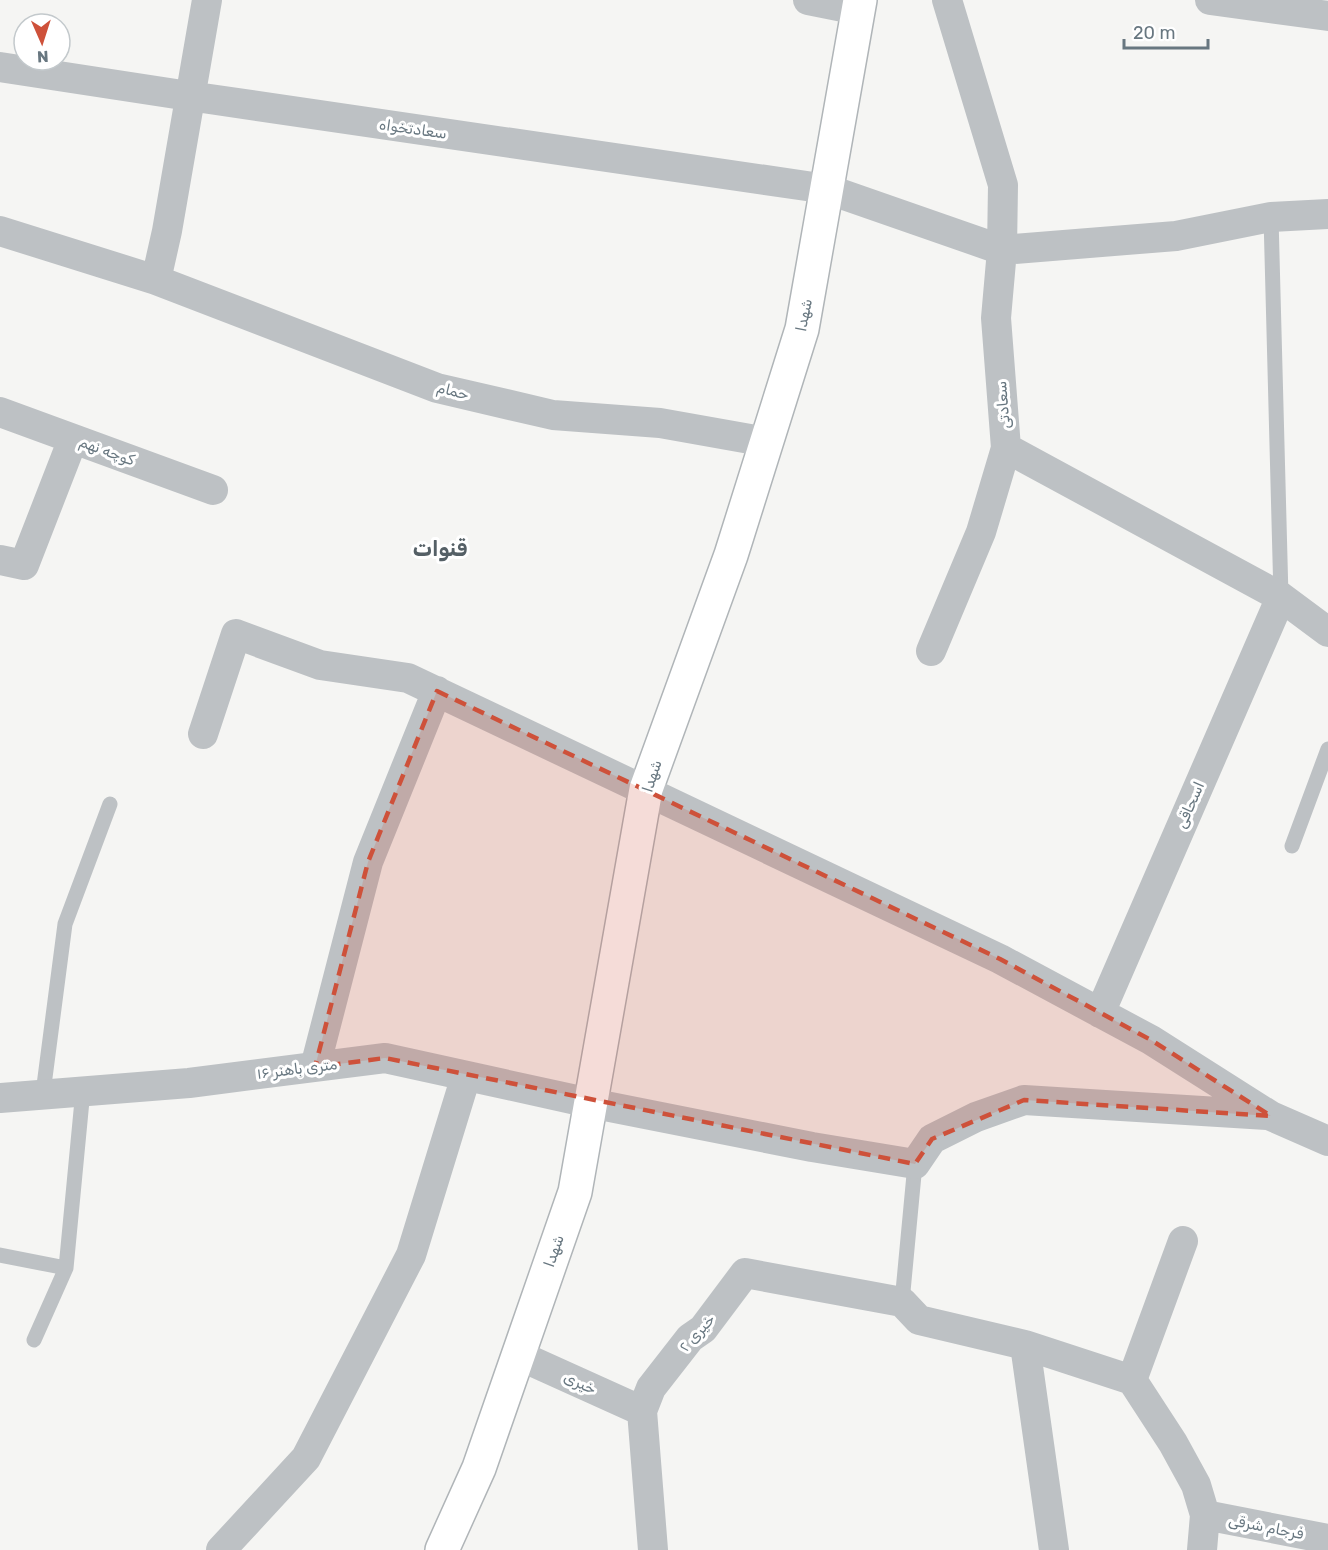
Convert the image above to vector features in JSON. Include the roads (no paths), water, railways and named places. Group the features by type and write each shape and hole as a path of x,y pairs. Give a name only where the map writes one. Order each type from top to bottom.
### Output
{"street":[{"path":"156,279 167,231 207,0"},
{"path":"808,0 859,5"},
{"name":"سعادتی","path":"948,0 1003,185 1002,250 996,318 1006,448 1281,597 1328,632"},
{"path":"1210,0 1313,10"},
{"name":"شهدا","path":"442,1550 479,1468 575,1192 646,789 731,555 802,329 859,5"},
{"name":"سعادتخواه","path":"0,67 827,189 1002,250"},
{"path":"1002,250 1176,236 1271,217 1328,214"},
{"name":"حمام","path":"0,231 156,279 438,388 553,415 660,423 767,442"},
{"name":"کوچه نهم","path":"0,412 213,490"},
{"path":"0,560 24,566 73,439"},
{"path":"931,651 981,532 1006,448"},
{"name":"اسحاقی","path":"1100,1013 1281,597"},
{"path":"203,734 236,634 320,665 408,678 1000,959 1151,1040 1271,1116 1328,1141"},
{"path":"315,1067 368,862 437,691"},
{"name":"۱۶ متری باهنر","path":"0,1098 189,1083 385,1058 590,1103 812,1147 915,1164"},
{"path":"220,1550 306,1458 411,1255 466,1076"},
{"path":"915,1164 932,1139 976,1117 1024,1100 1271,1116"},
{"path":"1132,1380 1184,1241"},
{"name":"خیری ۲","path":"653,1550 642,1411 651,1388 690,1338 703,1329 745,1273 902,1302"},
{"path":"902,1302 919,1320 1025,1345 1132,1380 1173,1443 1196,1485 1205,1515 1202,1550"},
{"path":"1025,1345 1053,1550"},
{"name":"خیری","path":"518,1355 642,1411"},
{"name":"فرجام شرقی","path":"1205,1515 1328,1539"}],"lane":[{"path":"1271,217 1281,597"},
{"path":"1292,846 1328,749"},
{"path":"43,1093 65,924 110,804"},
{"path":"34,1340 66,1268 82,1090"},
{"path":"902,1302 915,1164"},
{"path":"0,1255 66,1268"}],"district":[{"name":"قنوات","path":"440,548"}]}
